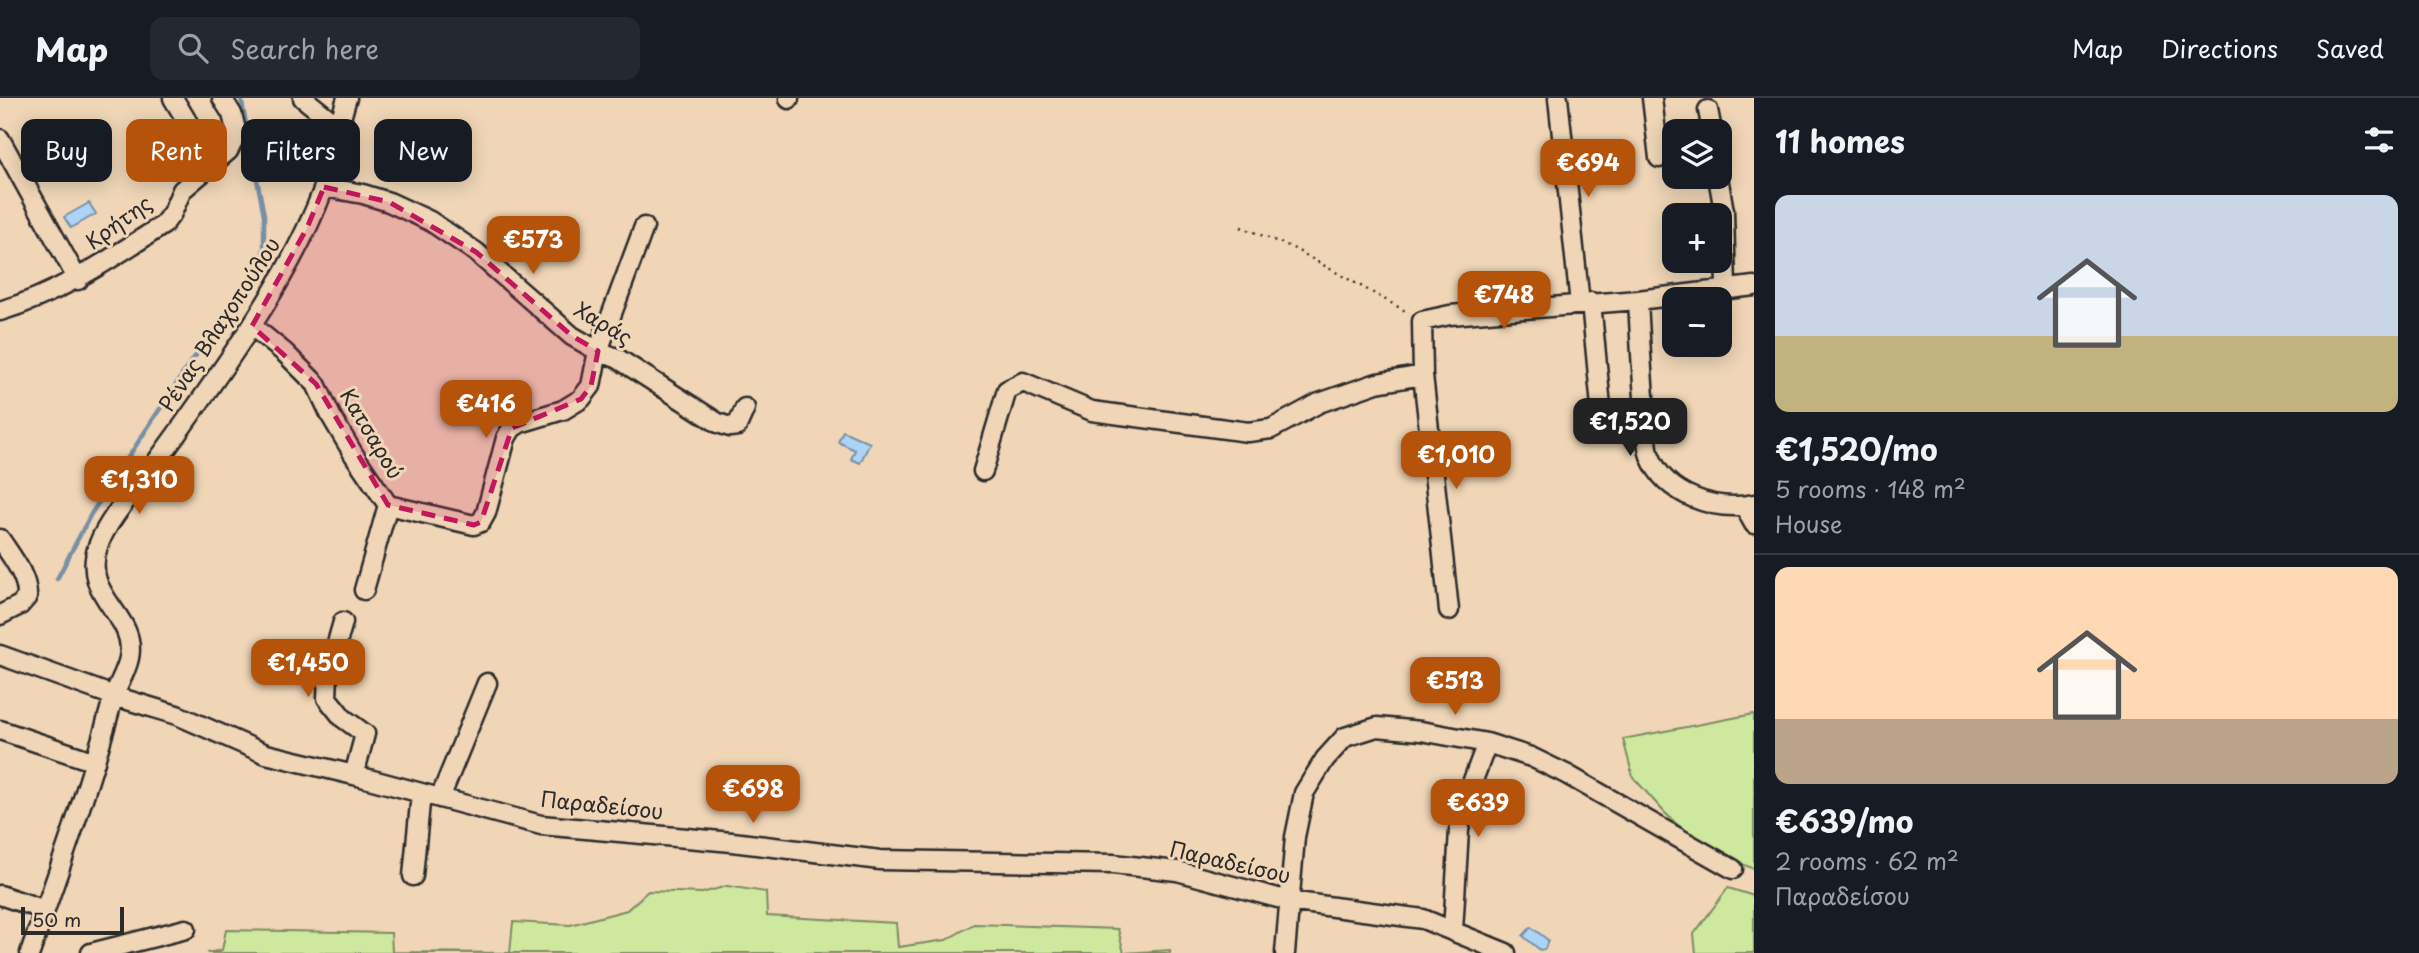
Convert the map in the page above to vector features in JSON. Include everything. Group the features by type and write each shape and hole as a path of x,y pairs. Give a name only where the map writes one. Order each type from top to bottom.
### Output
{"street":[{"path":"173,98 186,119"},
{"name":"Κρήτης","path":"222,98 232,114 237,134 227,152"},
{"path":"303,98 329,119"},
{"name":"Ρένας Βλαχοπούλου","path":"340,119 347,98"},
{"path":"1558,98 1601,407"},
{"path":"1652,98 1659,158"},
{"path":"1708,110 1710,119"},
{"path":"0,139 78,280"},
{"name":"Κρήτης","path":"0,312 78,280 163,225 172,213 182,190 191,182"},
{"name":"Ρένας Βλαχοπούλου","path":"32,953 114,696 130,657 128,638 121,620 97,586 93,568 98,546 109,524 168,446 252,326 286,271 325,182"},
{"name":"Χαράς","path":"324,187 389,202 430,221 476,252 572,336 617,358 718,423 737,426 745,408"},
{"path":"1720,189 1724,211 1726,287"},
{"path":"388,505 474,526 481,522 486,513 506,438 512,428 563,410 581,398 591,386 598,351 644,227"},
{"path":"1732,288 1754,286"},
{"path":"1449,610 1423,375 1422,321 1450,315 1662,297"},
{"path":"1638,300 1649,456 1668,485 1703,503 1749,505 1754,524"},
{"name":"Κατσαρού","path":"252,326 285,353 316,384 354,455 388,505 364,590"},
{"path":"983,471 1007,390 1023,382 1092,411 1248,432 1272,429 1319,403 1377,383 1423,375"},
{"path":"0,539 16,562 27,588 27,597 20,605 0,615"},
{"path":"343,622 328,675 327,698 343,718 365,734 354,775"},
{"name":"Παραδείσου","path":"0,655 114,696 177,715 267,754 541,825 700,839 880,860 1113,864 1177,871 1289,901 1423,919 1506,953"},
{"path":"440,798 487,683"},
{"path":"1285,953 1295,837 1304,793 1325,759 1345,737 1377,727 1420,731 1487,743 1531,757 1566,774 1733,869"},
{"path":"0,730 95,762"},
{"path":"1453,930 1459,830 1466,799 1487,743"},
{"path":"413,876 421,793"},
{"path":"0,895 45,910"},
{"path":"91,953 186,929"}],"path":[{"path":"1241,227 1291,247 1422,321"}],"highlighted area":[{"path":"324,187 389,202 476,252 572,336 598,351 591,386 581,399 512,428 481,522 474,525 388,505 316,384 252,326 307,228"}],"green space":[{"path":"1754,714 1754,869 1700,846 1664,812 1633,777 1623,739"},
{"path":"727,886 766,892 767,916 896,923 898,947 946,940 974,924 1118,929 1124,953 510,953 513,922 570,925 627,910 648,891 702,893"},
{"path":"1728,888 1754,896 1754,953 1696,953 1694,934"},
{"path":"226,930 391,933 392,952 510,953 207,953 222,950"},
{"path":"1170,950 1170,953 1124,953"}],"water":[{"path":"89,203 96,214 71,228 64,217"},
{"path":"843,431 870,443 860,463 851,459 855,450 838,442"},
{"path":"1531,927 1548,940 1545,949 1540,950 1523,936"}],"waterway":[{"path":"57,579 91,514 190,363 256,277 264,249 264,215 241,98"}]}
